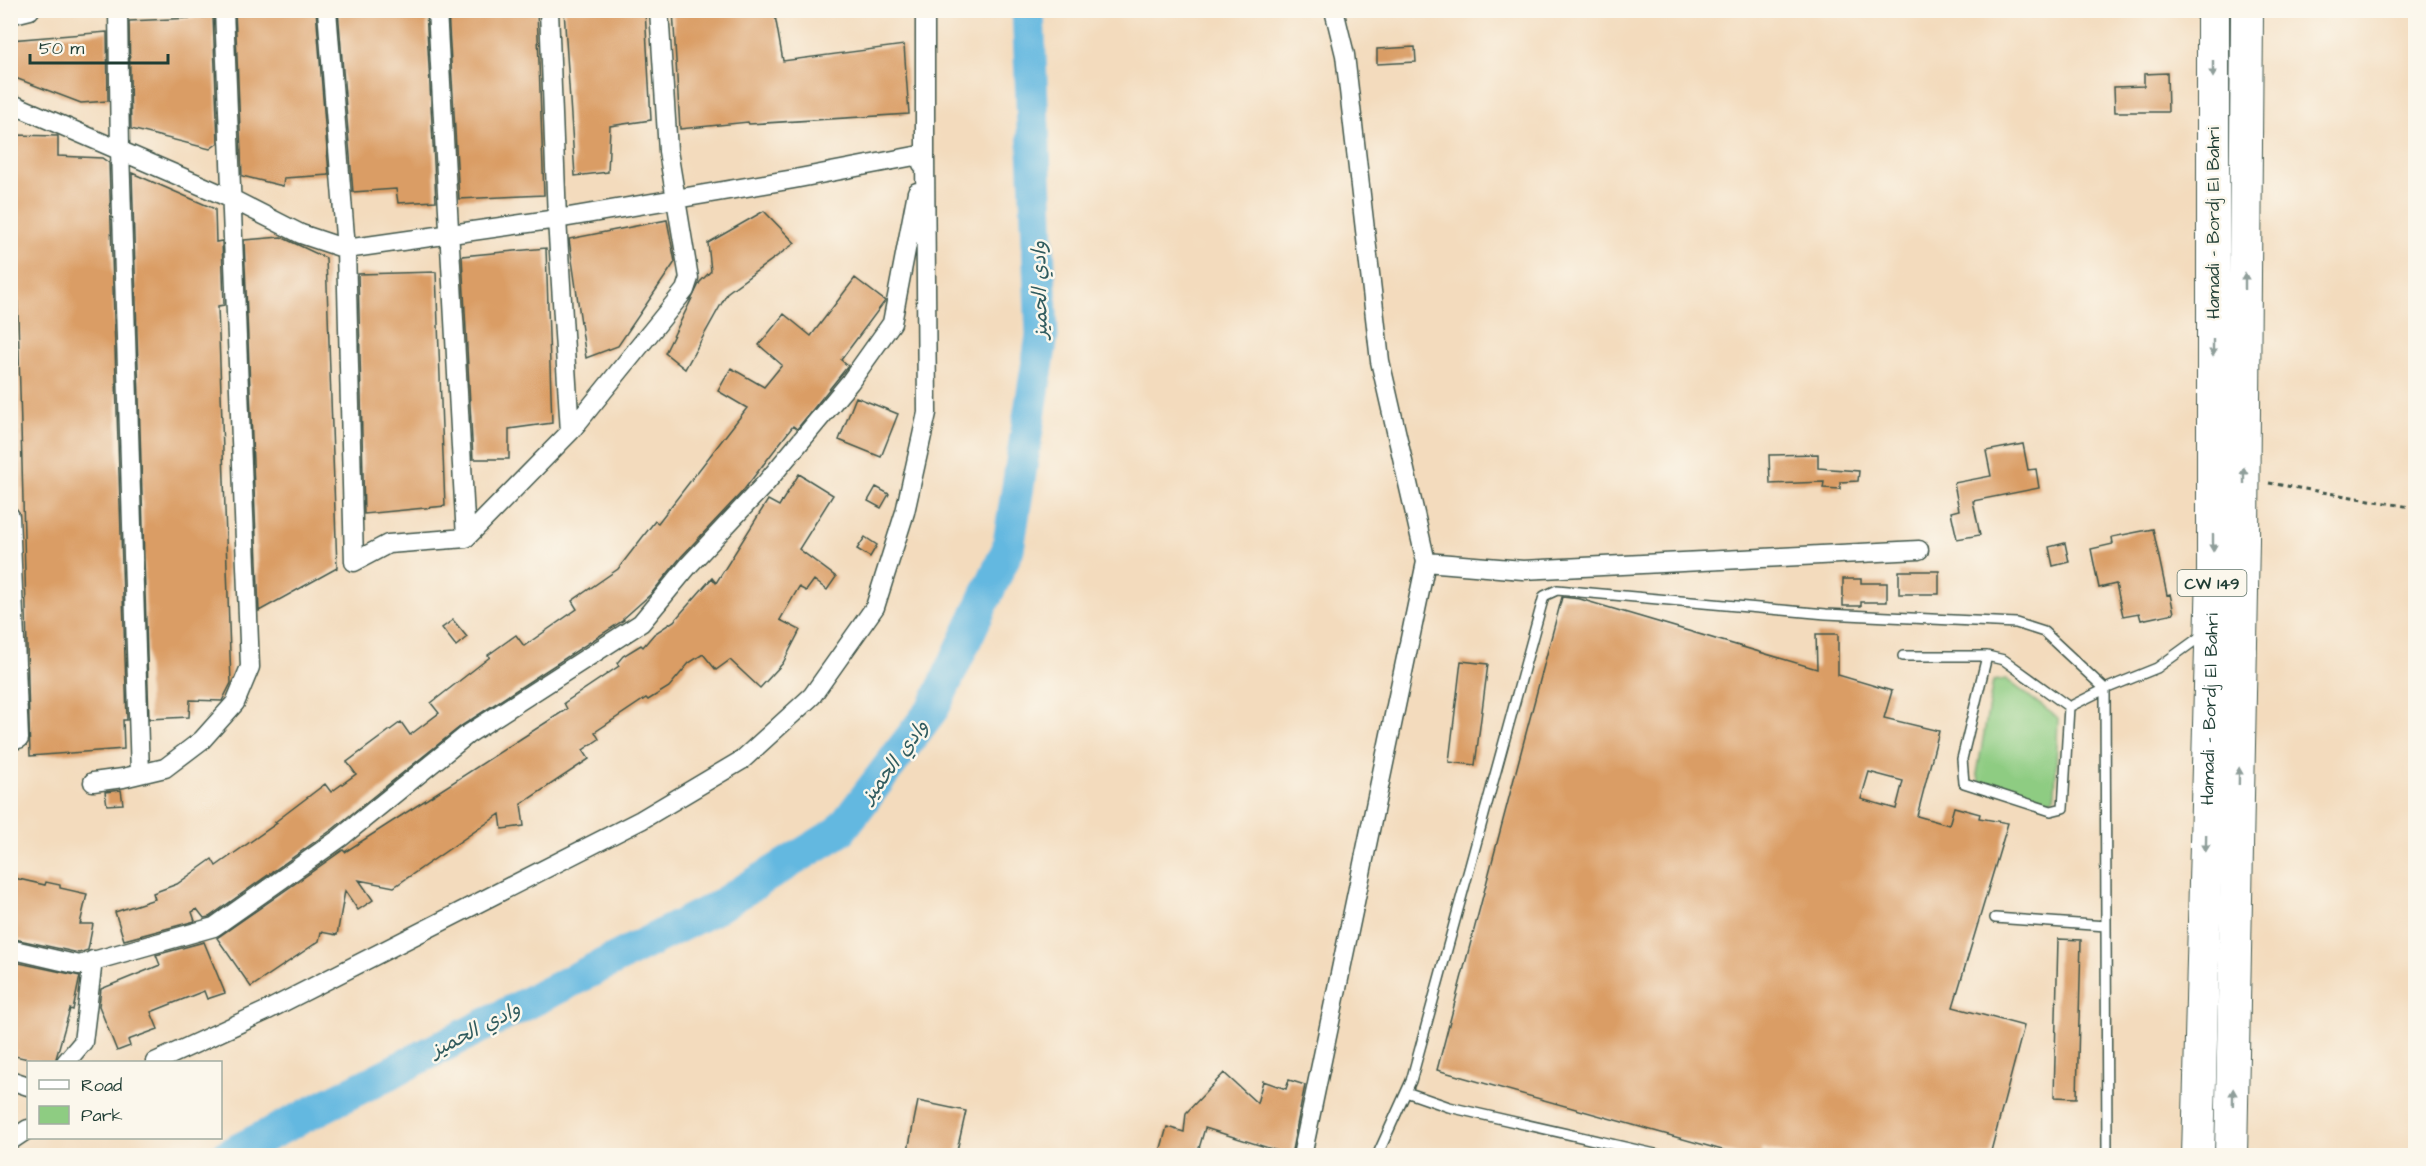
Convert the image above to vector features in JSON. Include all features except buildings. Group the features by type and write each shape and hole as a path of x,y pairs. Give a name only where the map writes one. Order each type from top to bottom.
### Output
{"highway":[{"name":"Hamadi - Bordj El Bahri","path":"2198,1155 2211,629 2213,10"},
{"name":"Hamadi - Bordj El Bahri","path":"2231,1155 2244,478 2247,10"}],"street":[{"path":"10,15 30,10"},
{"path":"118,10 120,150 140,774"},
{"path":"93,782 165,768 202,740 236,703 250,667 224,10"},
{"path":"327,10 346,249 354,562 388,544 466,538 570,432 685,290 689,278 668,152 659,10"},
{"path":"437,10 466,538"},
{"path":"549,10 557,219 570,432"},
{"path":"156,1061 266,1011 641,820 742,760 812,696 875,607 905,512 927,413 925,10"},
{"path":"1302,1155 1426,562 1380,362 1345,55 1334,10"},
{"path":"10,103 230,198 301,234 346,249 557,219 924,154"},
{"path":"10,949 80,965 214,927 340,838 467,735 641,623 689,565 765,484 850,382 892,323 924,154"},
{"path":"10,516 19,739 10,737"},
{"path":"1426,562 1523,570 1919,550"},
{"path":"67,1061 83,1042 93,960"},
{"path":"10,1076 27,1073"},
{"path":"10,1080 27,1086"},
{"path":"10,1141 27,1131"}],"lane":[{"path":"1377,1155 1406,1092 1544,596 1557,590 1826,615 2016,623 2044,632 2105,689 2106,1155"},
{"path":"2068,707 2157,668 2211,629"},
{"path":"1904,656 1987,656 2004,660 2068,707"},
{"path":"1987,656 1962,759 1964,783 2051,812 2063,808 2068,707"},
{"path":"1995,918 2106,926"},
{"path":"1406,1092 1449,1107 1664,1155"}],"path":[{"path":"2244,478 2415,508"}],"green space":[{"path":"2006,679 2058,718 2055,796 2048,802 1981,784 1977,774 1993,681"}],"waterway":[{"name":"وادي الحميز","path":"226,1156 717,907 840,831 934,707 1008,549 1042,336 1028,10"}]}
